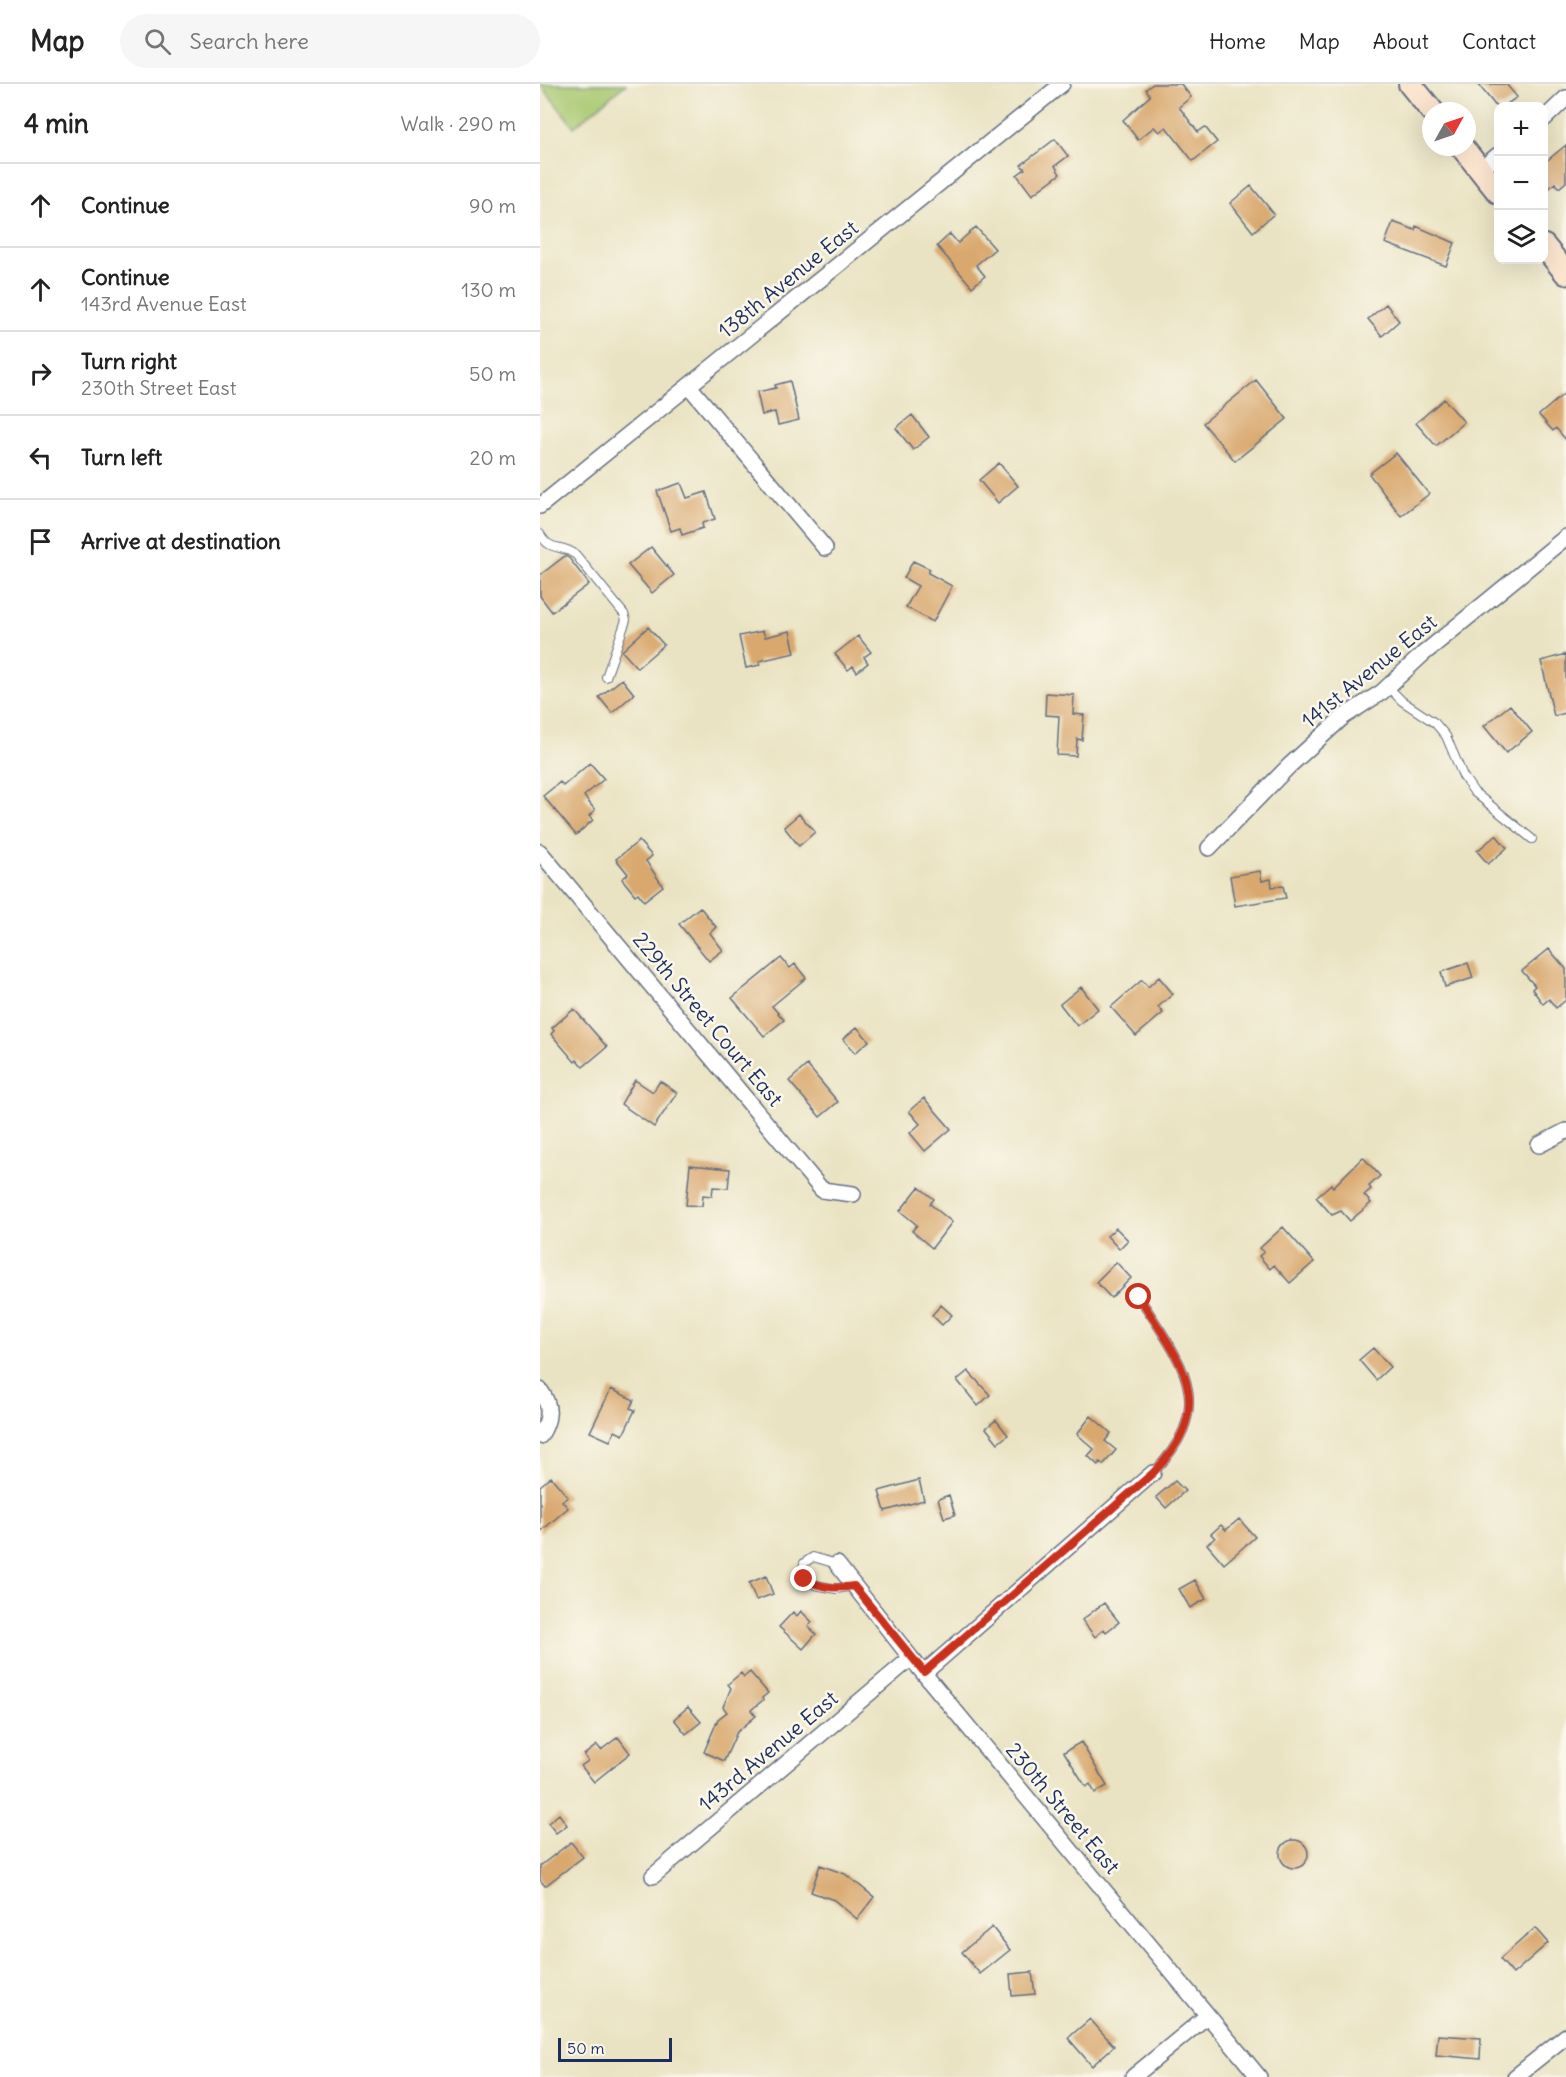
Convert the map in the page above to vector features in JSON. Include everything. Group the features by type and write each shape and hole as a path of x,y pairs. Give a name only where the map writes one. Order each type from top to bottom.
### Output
{"street":[{"name":"138th Avenue East","path":"540,506 1062,84"},
{"path":"1410,84 1425,102"},
{"path":"1548,114 1566,98"},
{"path":"1469,156 1494,187"},
{"path":"1480,170 1497,156"},
{"path":"1548,251 1566,273"},
{"path":"689,386 825,548"},
{"name":"141st Avenue East","path":"1209,848 1289,766 1343,717 1383,693 1423,654 1566,537"},
{"name":"229th Street Court East","path":"540,852 822,1190 853,1194"},
{"path":"1539,1145 1566,1131"},
{"path":"540,1390 548,1403 549,1412 540,1436"},
{"path":"924,1672 1153,1473"},
{"name":"230th Street East","path":"837,1564 911,1658 1259,2077"},
{"name":"143rd Avenue East","path":"653,1876 911,1658"},
{"path":"1133,2077 1207,2016"},
{"path":"1515,2077 1566,2036"}],"lane":[{"path":"540,534 551,547 570,550 576,555 624,614 626,621 606,677"},
{"path":"1388,687 1402,701 1435,723 1446,736 1462,776 1474,792 1532,839"},
{"path":"1139,1297 1178,1359 1187,1379 1191,1398 1184,1432 1169,1457 1153,1473"},
{"path":"837,1564 813,1557 804,1563 802,1572 804,1579 815,1585 836,1589 854,1586"}],"green space":[{"path":"540,84 626,84 574,127"}],"building":[{"path":"1153,84 1181,84 1191,97 1179,107 1198,132 1205,127 1217,142 1193,161 1166,127 1159,132 1154,127 1138,140 1123,120 1150,96 1146,89"},
{"path":"1478,84 1506,84 1517,97 1510,102 1494,102 1494,104"},
{"path":"1055,139 1068,156 1055,166 1060,174 1032,195 1017,175 1025,169 1021,165"},
{"path":"1566,145 1566,182 1559,188 1555,183 1548,189 1548,160"},
{"path":"1251,186 1274,214 1253,232 1230,203"},
{"path":"1393,222 1415,230 1416,226 1455,243 1446,266 1385,243"},
{"path":"976,227 995,249 976,265 985,276 972,287 937,246 950,234 958,243"},
{"path":"1386,304 1399,321 1382,336 1368,319"},
{"path":"1256,380 1287,419 1235,461 1203,423"},
{"path":"790,381 799,420 778,425 775,412 762,415 757,392 776,388 775,385"},
{"path":"1566,392 1566,440 1556,428 1553,431 1539,415"},
{"path":"1444,399 1464,422 1436,446 1416,423"},
{"path":"912,415 929,437 913,450 896,428"},
{"path":"1396,453 1429,494 1401,516 1369,474"},
{"path":"999,463 1018,486 998,503 979,480"},
{"path":"681,483 687,498 706,492 715,519 702,523 703,528 682,535 680,528 671,531 657,491"},
{"path":"651,547 674,575 652,593 628,565"},
{"path":"565,556 589,584 552,612 540,596 540,575"},
{"path":"913,561 930,569 928,573 952,586 933,622 906,607 918,586 904,578"},
{"path":"648,627 664,645 637,668 622,651"},
{"path":"763,631 765,637 790,631 795,653 759,661 760,665 746,668 739,636"},
{"path":"858,636 871,652 864,657 868,663 857,672 853,666 848,670 835,654"},
{"path":"1566,654 1566,713 1554,716 1541,661"},
{"path":"622,679 634,694 612,713 599,697"},
{"path":"1046,693 1074,695 1073,714 1084,715 1082,740 1077,739 1076,756 1057,755 1059,716 1045,715"},
{"path":"1510,705 1532,732 1506,753 1484,726"},
{"path":"590,763 604,779 584,796 595,810 589,816 593,820 576,835 543,796 560,782 563,786"},
{"path":"799,814 815,832 799,846 784,827"},
{"path":"1496,835 1507,848 1488,864 1477,851"},
{"path":"639,841 652,856 646,861 663,886 644,901 638,893 635,895 622,879 628,874 616,859"},
{"path":"1260,871 1262,881 1271,879 1272,887 1283,886 1286,898 1235,906 1230,876"},
{"path":"700,907 716,927 710,933 723,950 709,961 679,924"},
{"path":"1549,949 1566,969 1566,1000 1556,1008 1549,999 1543,1004 1532,989 1535,986 1522,971"},
{"path":"781,958 790,968 795,964 806,978 772,1006 784,1020 764,1036 732,998"},
{"path":"1468,963 1473,978 1445,987 1441,972"},
{"path":"1159,977 1173,994 1158,1007 1163,1013 1136,1036 1111,1007 1142,980 1148,987"},
{"path":"1081,987 1098,1009 1077,1026 1060,1004"},
{"path":"574,1009 607,1047 583,1067 577,1060 575,1062 551,1034 554,1031 552,1028"},
{"path":"857,1027 869,1041 855,1053 843,1039"},
{"path":"807,1065 838,1102 820,1117 789,1081"},
{"path":"635,1080 653,1092 660,1081 677,1093 654,1127 621,1104"},
{"path":"924,1098 951,1129 925,1151 910,1133 920,1124 909,1111"},
{"path":"1363,1157 1380,1176 1369,1186 1371,1189 1364,1195 1371,1203 1350,1221 1341,1211 1332,1215 1316,1197 1331,1184 1333,1187"},
{"path":"690,1165 730,1169 728,1188 713,1187 712,1196 703,1195 702,1206 686,1205"},
{"path":"919,1187 934,1199 930,1204 952,1222 932,1248 912,1231 917,1225 900,1211"},
{"path":"1283,1227 1314,1262 1290,1283 1274,1265 1270,1269 1259,1256 1264,1252 1260,1248"},
{"path":"1116,1228 1128,1240 1119,1249 1107,1236"},
{"path":"1116,1262 1131,1278 1111,1298 1096,1282"},
{"path":"941,1305 952,1315 942,1325 932,1315"},
{"path":"1373,1348 1390,1367 1376,1380 1359,1360"},
{"path":"968,1371 990,1395 978,1406 957,1380"},
{"path":"611,1389 634,1400 630,1408 635,1410 623,1435 615,1431 610,1441 590,1432"},
{"path":"1091,1416 1111,1433 1105,1441 1116,1450 1103,1465 1100,1462 1098,1465 1088,1456 1094,1449 1077,1434"},
{"path":"996,1420 1008,1435 998,1443 986,1428"},
{"path":"551,1477 568,1497 562,1501 568,1508 540,1532 540,1486"},
{"path":"919,1480 924,1500 885,1511 879,1491"},
{"path":"1175,1481 1185,1491 1166,1508 1156,1497"},
{"path":"949,1495 955,1515 944,1518 938,1499"},
{"path":"1239,1519 1255,1537 1224,1564 1207,1544 1215,1538 1211,1534 1221,1525 1226,1530"},
{"path":"766,1576 773,1594 756,1600 749,1583"},
{"path":"1195,1580 1206,1599 1190,1608 1179,1589"},
{"path":"1104,1603 1119,1622 1106,1632 1104,1629 1095,1637 1082,1620"},
{"path":"801,1611 812,1622 808,1626 816,1634 803,1649 779,1627 793,1612 797,1616"},
{"path":"750,1672 768,1693 751,1710 756,1716 737,1732 724,1761 704,1752 718,1719 727,1712 723,1707 731,1688 728,1684 741,1673 744,1677"},
{"path":"688,1707 701,1722 686,1734 674,1719"},
{"path":"618,1737 630,1753 594,1782 581,1766 588,1761 584,1755 597,1745 601,1750"},
{"path":"1081,1742 1107,1786 1095,1793 1090,1784 1086,1787 1064,1752"},
{"path":"559,1814 567,1825 556,1833 548,1823"},
{"path":"1294,1840 1304,1844 1308,1854 1304,1864 1294,1868 1284,1864 1280,1854 1284,1844"},
{"path":"571,1842 583,1857 545,1886 540,1880 540,1866"},
{"path":"820,1865 845,1874 874,1897 857,1919 834,1900 811,1892"},
{"path":"992,1927 1010,1950 980,1974 962,1952"},
{"path":"1535,1928 1548,1943 1513,1974 1500,1959"},
{"path":"1032,1972 1035,1994 1012,1996 1010,1974"},
{"path":"1090,2019 1114,2046 1092,2066 1068,2038"},
{"path":"1438,2035 1481,2038 1480,2059 1436,2055"}],"route":[{"path":"804,1579 815,1585 836,1589 854,1586 924,1672 1153,1473 1169,1457 1184,1432 1191,1398 1187,1379 1178,1359 1139,1297"}]}
